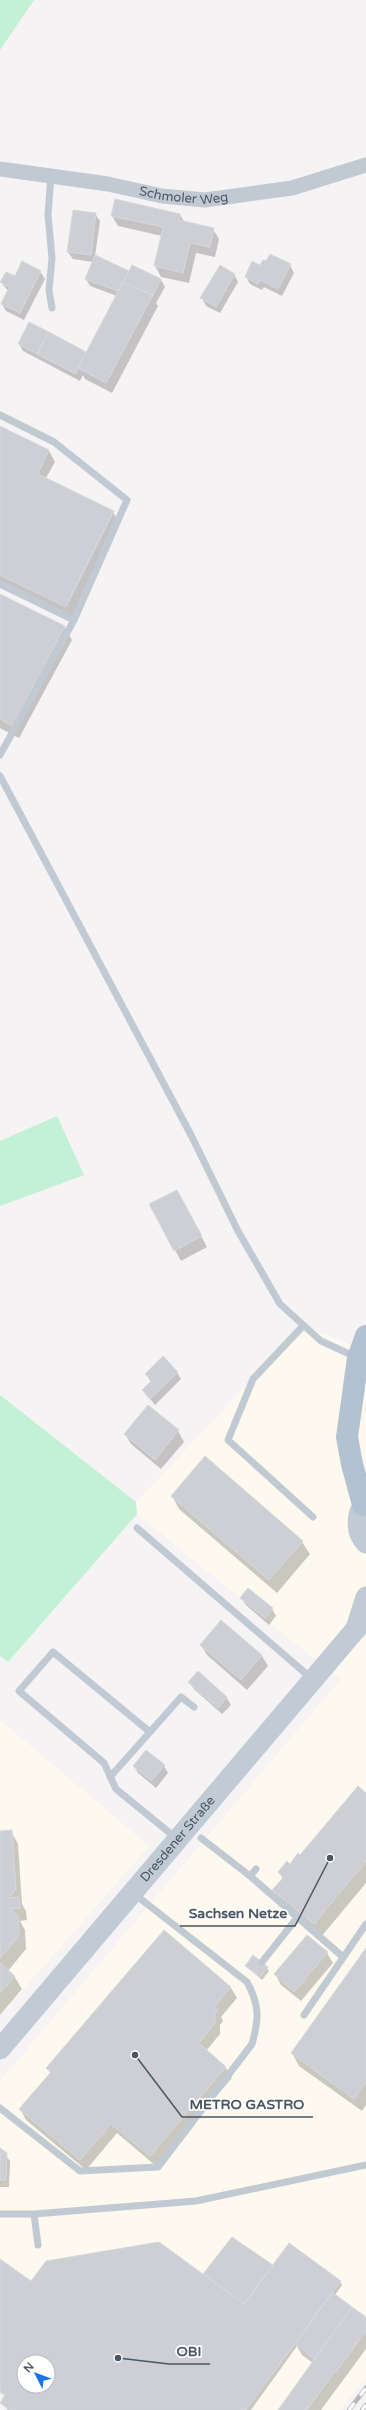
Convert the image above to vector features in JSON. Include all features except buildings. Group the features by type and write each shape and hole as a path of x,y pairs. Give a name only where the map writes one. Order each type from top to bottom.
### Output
{"main road":[{"path":"366,1336 358,1358 347,1437 352,1464 365,1503 358,1522 360,1534 366,1543"},
{"path":"351,1404 366,1455"},
{"name":"Dresdener Straße","path":"0,2049 363,1624 366,1597"}],"street":[{"name":"Schmoler Weg","path":"0,169 108,184 162,196 205,200 292,188 366,165"}],"lane":[{"path":"51,175 48,215 52,258 49,290 52,308"},
{"path":"0,415 54,442 127,500 74,620 0,755"},
{"path":"0,584 74,620"},
{"path":"0,776 187,1128 238,1231 280,1304 321,1341 358,1358"},
{"path":"303,1326 253,1379 228,1440 313,1517"},
{"path":"137,1528 314,1680"},
{"path":"150,1732 53,1652 19,1691 104,1763 116,1789 178,1840"},
{"path":"110,1777 181,1697 194,1708"},
{"path":"201,1838 250,1876 343,1957"},
{"path":"250,1876 256,1869"},
{"path":"0,2108 80,2171 158,2167 252,2044 258,2023 256,1999 247,1982 133,1892"},
{"path":"262,1962 297,1918"},
{"path":"304,2015 366,1924"},
{"path":"0,2214 34,2214 196,2201 366,2165"},
{"path":"34,2214 38,2245"}],"shaded area":[{"path":"303,1326 366,1351 366,2377 340,2410 10,2410 0,2403 5,2395 0,2391 0,2081 340,1680 137,1514 136,1502"},
{"path":"0,1720 149,1846 0,2016"}],"green space":[{"path":"0,0 34,0 0,50"},
{"path":"57,1116 84,1175 0,1206 0,1141"},
{"path":"0,1395 136,1502 137,1514 8,1662 0,1656"}],"railway":[{"path":"349,2410 366,2388"},
{"path":"362,2410 366,2405"}],"place":[{"name":"Sachsen Netze","path":"330,1858"},
{"name":"METRO GASTRO","path":"135,2055"},
{"name":"OBI","path":"118,2358"}]}
